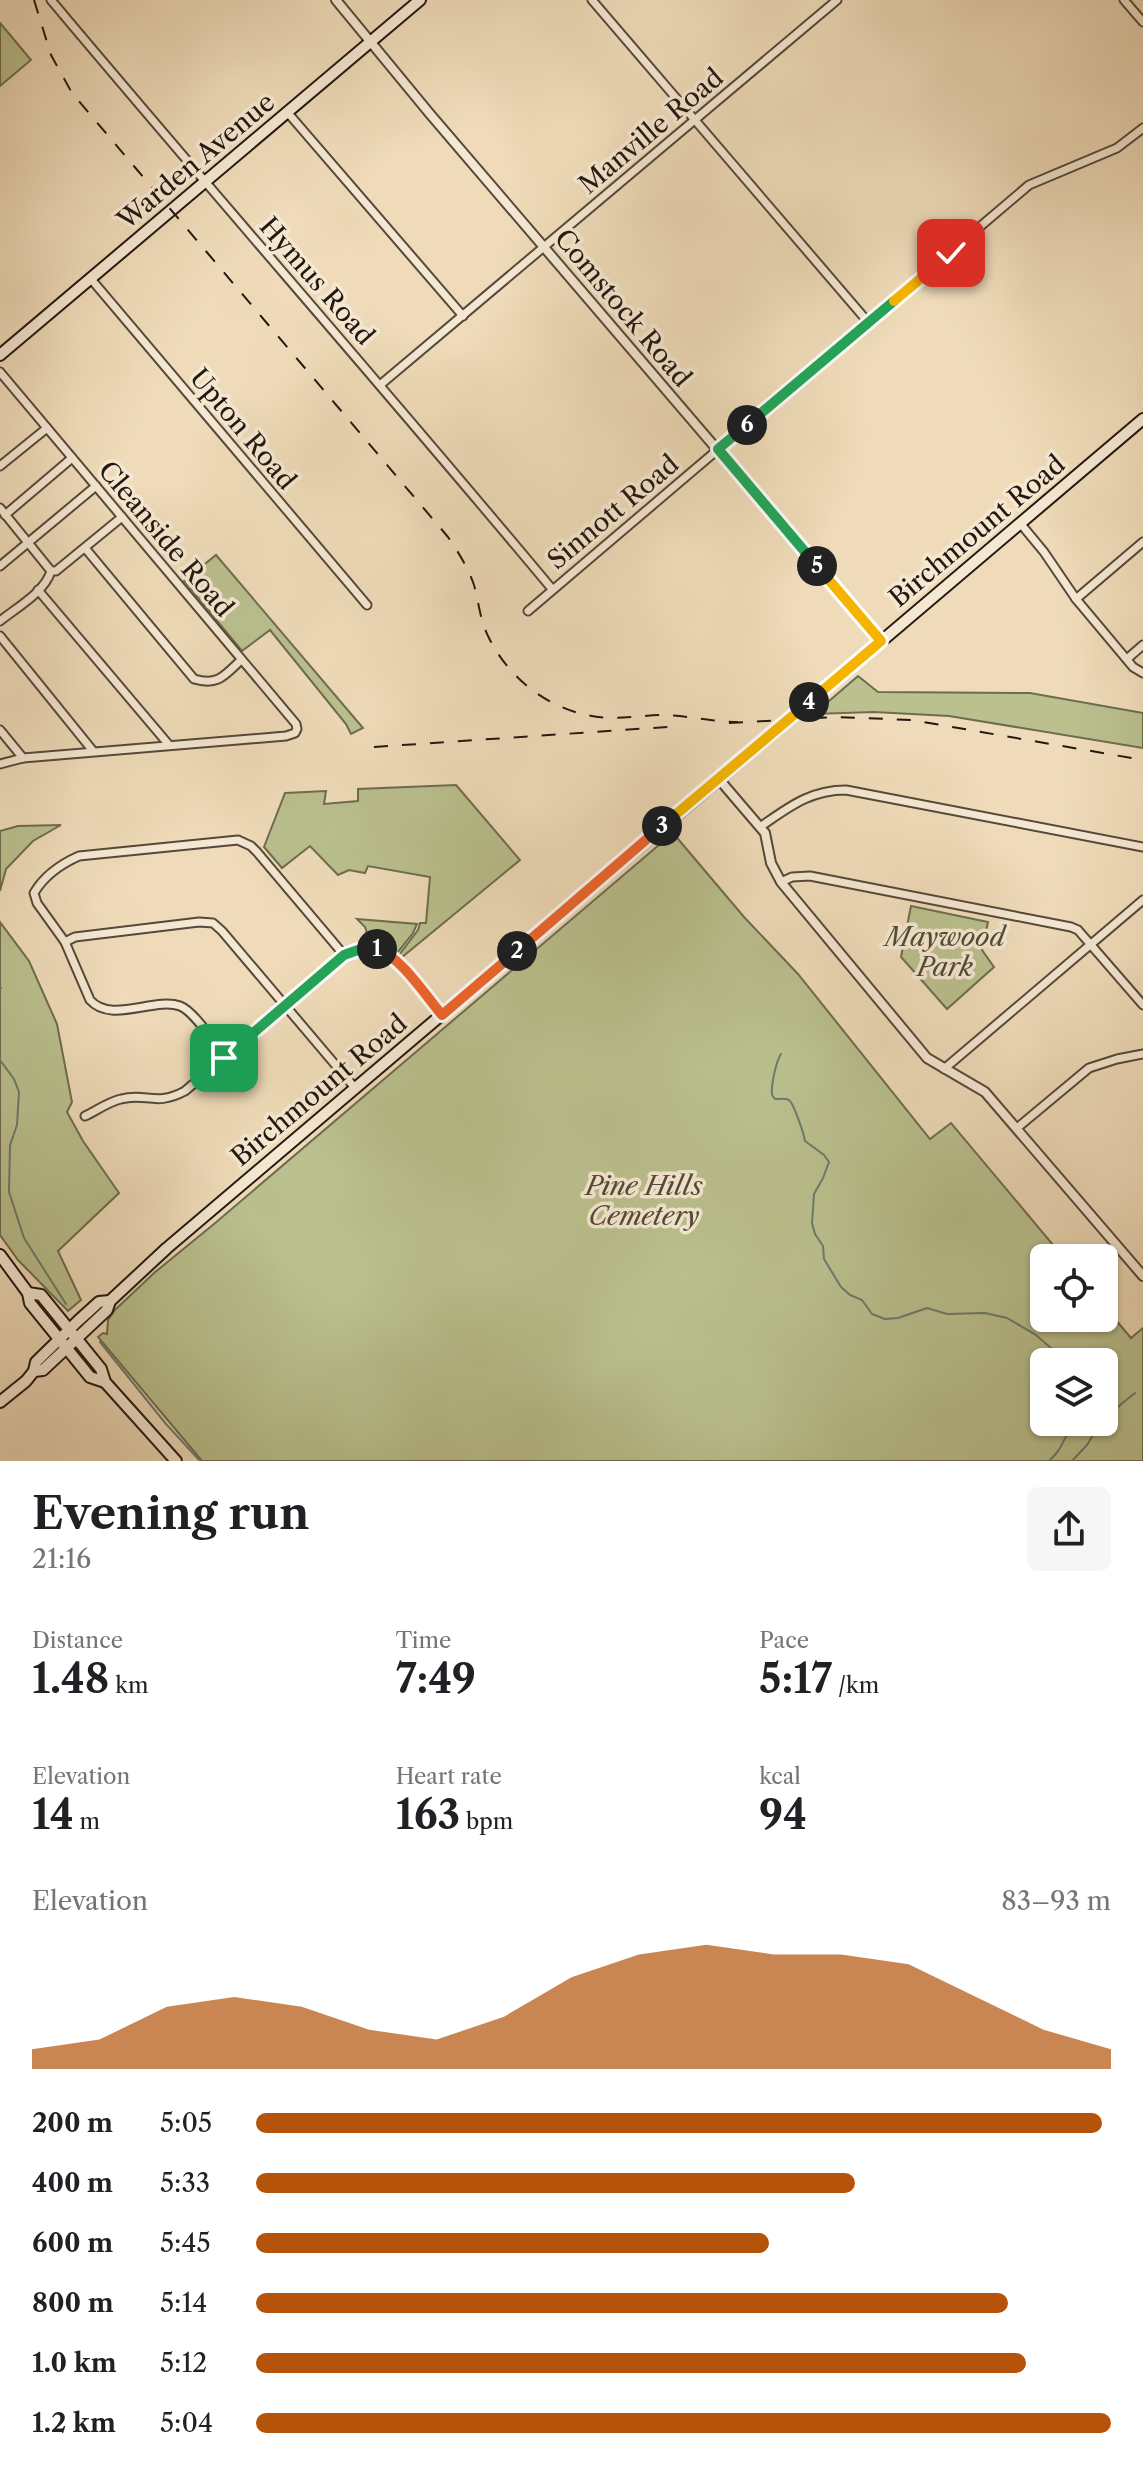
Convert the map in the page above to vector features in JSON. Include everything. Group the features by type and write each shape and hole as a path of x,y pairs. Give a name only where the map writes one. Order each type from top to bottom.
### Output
{"main road":[{"name":"Warden Avenue","path":"0,355 420,0"},
{"name":"Birchmount Road","path":"0,1402 34,1371 36,1362 107,1310 110,1301 167,1248 1143,419"},
{"path":"0,1255 28,1293 30,1303 90,1377 105,1382"},
{"path":"28,1293 41,1295 101,1369 105,1382 176,1461"}],"street":[{"name":"Hymus Road","path":"51,0 552,589"},
{"name":"Comstock Road","path":"336,0 881,641"},
{"path":"592,0 868,322"},
{"name":"Manville Road","path":"380,385 837,0"},
{"path":"1124,0 1143,22"},
{"path":"288,113 463,316"},
{"name":"Sinnott Road","path":"528,611 1029,185 1117,148 1143,128"},
{"name":"Upton Road","path":"91,279 367,605"},
{"name":"Cleanside Road","path":"0,372 296,724 295,733 286,736 169,745"},
{"path":"0,466 47,428"},
{"path":"72,458 2,514 49,569 56,571 122,517"},
{"path":"0,566 96,486"},
{"path":"1020,523 1076,599 1137,671 1143,673"},
{"path":"1076,599 1143,542"},
{"path":"85,548 194,679 208,683 221,679 241,660"},
{"path":"0,621 38,590 49,578 49,569"},
{"path":"38,590 169,745"},
{"path":"0,636 93,751"},
{"path":"1127,659 1143,645"},
{"path":"0,730 23,758"},
{"path":"0,764 23,758 169,745"},
{"path":"718,778 765,833 771,863 781,882 927,1058 985,1092 1143,1276"},
{"path":"760,827 805,797 823,791 846,790 1143,847"},
{"path":"226,1057 183,1008 176,1005 108,1010 95,1006 65,942 37,903 34,893 41,882 67,861 79,856 238,840 257,852 344,955"},
{"path":"781,882 792,877 810,876 1071,927 1078,930 1143,1005"},
{"path":"944,1069 1143,900"},
{"path":"65,942 75,937 199,922 213,923 355,1088"},
{"path":"85,1116 120,1099 159,1101 185,1091 344,955 366,948 388,953 442,1015"},
{"path":"1017,1128 1089,1068 1143,1054"}],"green space":[{"path":"0,23 31,60 0,86"},
{"path":"216,555 363,728 351,734 270,630 242,651 184,581"},
{"path":"858,676 878,692 1030,693 1143,713 1143,748 949,716 874,712 814,714"},
{"path":"456,785 520,860 401,958 399,955 420,923 426,923 430,877 368,866 365,873 349,870 338,875 310,846 282,868 264,847 285,793 326,791 324,804 358,801 358,789"},
{"path":"61,825 33,841 6,869 0,891 0,831 18,826"},
{"name":"Pine Hills Cemetery","path":"673,833 744,917 798,974 930,1139 951,1123 1052,1244 1030,1244 1030,1332 1118,1332 1118,1323 1131,1338 1143,1328 1143,1461 202,1461 98,1337 107,1334 108,1320 115,1310 154,1273"},
{"name":"Maywood Park","path":"911,906 988,922 982,950 994,967 947,1009 901,957"},
{"path":"357,919 417,924 397,953 382,941 369,939 365,927"},
{"path":"0,922 29,961 57,1024 72,1102 67,1112 119,1193 58,1251 81,1300 68,1311 18,1260 0,1235"}],"waterway":[{"path":"781,1054 774,1073 772,1095 775,1099 789,1100 805,1141 829,1162 814,1194 812,1223 823,1246 824,1259 841,1287 862,1300 872,1314 885,1319 927,1308 947,1314 985,1313 1007,1318 1051,1348"},
{"path":"0,1060 19,1092 17,1125 10,1145 9,1192 24,1238 66,1304"},
{"path":"100,1342 200,1461"},
{"path":"1118,1407 1135,1393"},
{"path":"1049,1461 1066,1436"},
{"path":"1072,1461 1092,1436"}],"railway":[{"path":"34,0 51,55 72,93 448,537 472,578 486,632 510,670 555,704 591,716 665,715 738,722"},
{"path":"729,723 836,717 912,720 1143,760"},
{"path":"374,747 681,726"}],"route":[{"path":"224,1058 344,955 358,950 372,948 388,953 442,1015 881,641 718,449 951,253"}]}
